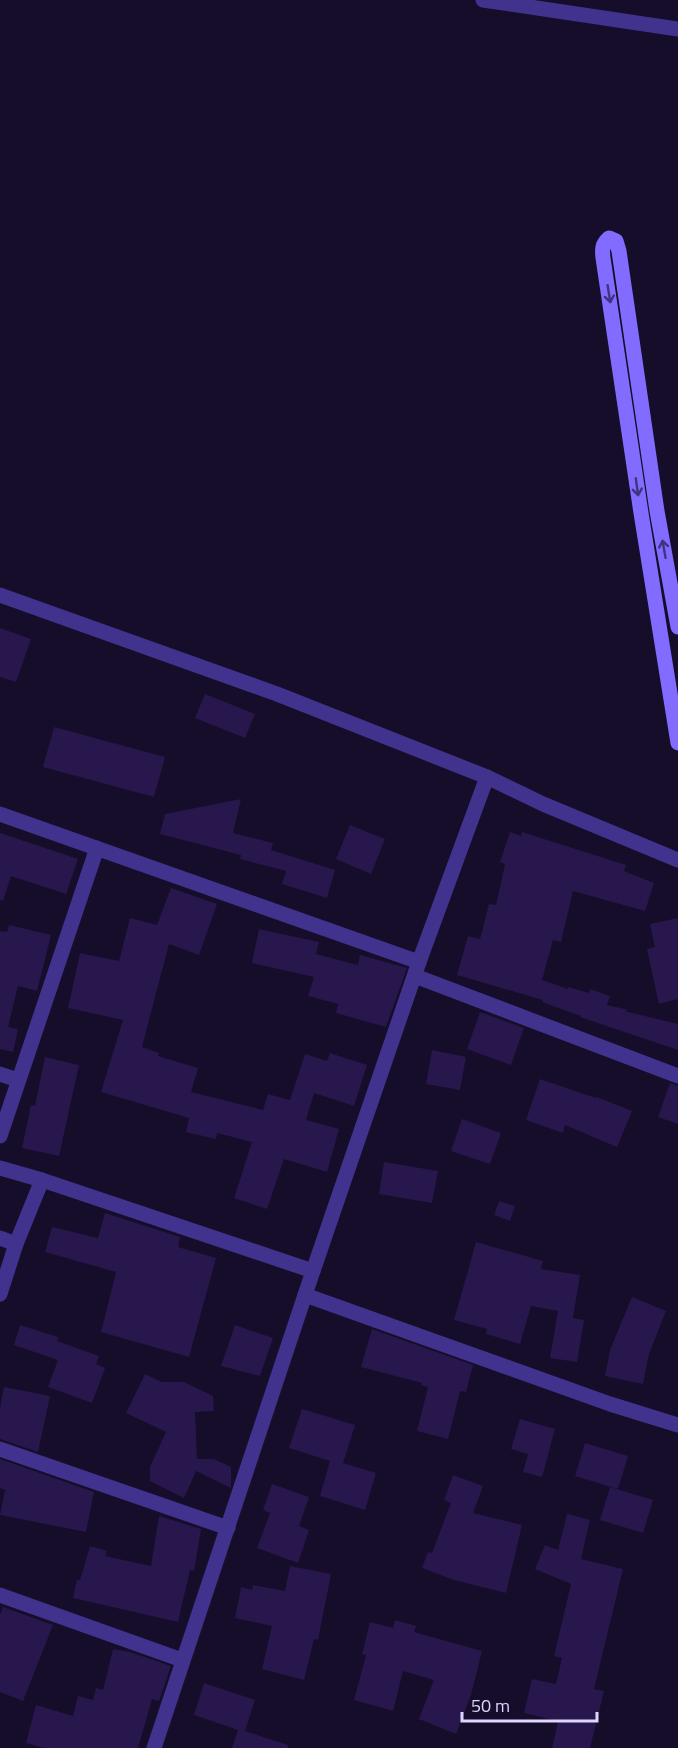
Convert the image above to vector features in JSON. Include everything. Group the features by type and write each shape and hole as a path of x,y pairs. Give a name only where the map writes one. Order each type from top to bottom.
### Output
{"street":[{"path":"483,0 678,29"},
{"path":"678,627 657,511 619,250 616,241 609,238 602,249 603,258 678,743"},
{"path":"0,595 277,694 487,777 543,804 678,860"},
{"path":"154,1748 313,1271 417,969 487,777"},
{"path":"0,814 97,848 417,969 678,1076"},
{"path":"0,1136 97,848"},
{"path":"0,1074 18,1080"},
{"path":"0,1168 313,1271"},
{"path":"0,1294 16,1244 42,1180"},
{"path":"0,1238 16,1244"},
{"path":"305,1295 610,1404 678,1425"},
{"path":"0,1449 228,1527"},
{"path":"0,1595 182,1660"}],"building":[{"path":"0,628 31,639 16,682 0,677"},
{"path":"205,694 255,714 245,738 195,718"},
{"path":"54,727 165,757 154,797 43,767"},
{"path":"241,799 233,833 273,843 271,850 335,870 327,898 282,884 286,871 240,859 241,855 160,834 165,814"},
{"path":"350,825 385,839 371,874 336,859"},
{"path":"510,832 521,836 522,832 626,865 624,871 654,883 645,911 573,891 561,942 553,940 542,980 589,993 590,989 610,996 607,1005 678,1024 678,1050 580,1017 542,1002 543,1000 457,975 468,936 480,939 489,904 496,905 505,864 500,862"},
{"path":"0,833 78,859 66,894 11,876 3,901 0,900"},
{"path":"171,888 217,904 199,955 169,944 142,1047 159,1053 158,1056 198,1068 191,1092 263,1110 268,1094 290,1100 305,1054 327,1061 330,1053 367,1065 354,1106 314,1093 306,1120 339,1129 327,1172 284,1159 267,1209 234,1198 252,1142 217,1133 216,1139 186,1132 189,1118 101,1092 123,1020 68,1008 80,953 119,961 130,918 157,925"},
{"path":"678,918 678,999 659,1004 647,949 655,947 650,924"},
{"path":"9,925 51,935 37,991 18,986 8,1027 18,1029 13,1052 0,1049 0,931 7,932"},
{"path":"259,929 319,942 316,954 358,965 360,955 407,968 386,1027 336,1013 338,1004 308,996 314,977 252,963"},
{"path":"480,1012 524,1028 511,1065 467,1049"},
{"path":"432,1050 466,1057 460,1090 426,1084"},
{"path":"45,1057 79,1065 59,1156 22,1148 31,1105 35,1106"},
{"path":"540,1079 632,1111 617,1147 565,1125 563,1133 526,1120"},
{"path":"670,1083 678,1086 678,1124 658,1117"},
{"path":"462,1119 501,1133 490,1164 451,1151"},
{"path":"384,1162 438,1171 432,1203 379,1194"},
{"path":"499,1201 515,1206 510,1221 494,1215"},
{"path":"105,1213 180,1237 178,1247 216,1258 189,1357 101,1332 116,1272 45,1252 52,1227 98,1238"},
{"path":"476,1242 543,1261 541,1269 580,1275 573,1318 584,1320 577,1362 550,1358 558,1311 531,1306 520,1344 486,1334 487,1329 454,1320"},
{"path":"632,1297 666,1311 649,1354 643,1384 605,1376 610,1350"},
{"path":"20,1325 58,1337 57,1341 99,1356 96,1364 105,1368 92,1403 48,1387 58,1360 14,1345"},
{"path":"235,1325 273,1338 260,1376 221,1366"},
{"path":"372,1329 473,1365 466,1392 460,1391 448,1439 417,1431 428,1387 421,1385 422,1383 361,1367"},
{"path":"145,1374 162,1382 184,1382 213,1396 214,1411 195,1412 197,1459 214,1459 231,1467 231,1488 196,1471 184,1498 150,1481 150,1467 166,1432 126,1413"},
{"path":"4,1387 50,1396 38,1452 0,1439 0,1408"},
{"path":"302,1409 355,1425 343,1463 376,1473 365,1510 320,1496 330,1461 289,1448"},
{"path":"520,1419 555,1429 542,1477 523,1472 528,1454 511,1449"},
{"path":"585,1443 628,1456 618,1489 575,1476"},
{"path":"0,1459 94,1492 86,1532 0,1515 5,1490 0,1488"},
{"path":"453,1475 483,1486 473,1513 522,1525 506,1593 454,1580 422,1568 428,1552 432,1553 451,1503 444,1500"},
{"path":"272,1484 309,1497 299,1526 309,1530 298,1563 257,1548 270,1513 263,1510"},
{"path":"610,1487 653,1500 643,1533 600,1520"},
{"path":"567,1514 590,1520 581,1559 623,1569 594,1689 604,1691 590,1748 552,1748 558,1721 524,1713 532,1679 556,1684 562,1658 554,1656 571,1584 535,1569 545,1545 558,1550"},
{"path":"159,1516 201,1529 194,1571 190,1570 178,1622 73,1598 90,1546 107,1551 105,1556 151,1566"},
{"path":"290,1566 331,1574 318,1640 314,1639 304,1680 262,1669 272,1626 235,1618 241,1587 252,1590 253,1585 285,1591"},
{"path":"3,1607 53,1625 23,1701 0,1692 0,1615"},
{"path":"395,1620 416,1626 414,1632 482,1651 471,1695 456,1734 419,1719 434,1680 403,1671 393,1711 354,1700 366,1655 362,1654 370,1622 393,1628"},
{"path":"113,1649 130,1652 171,1666 159,1701 152,1699 138,1748 44,1748 26,1743 36,1705 73,1716 78,1696 93,1700 96,1688 103,1690"},
{"path":"204,1683 255,1700 245,1731 288,1745 288,1748 232,1748 238,1730 194,1715"}]}
